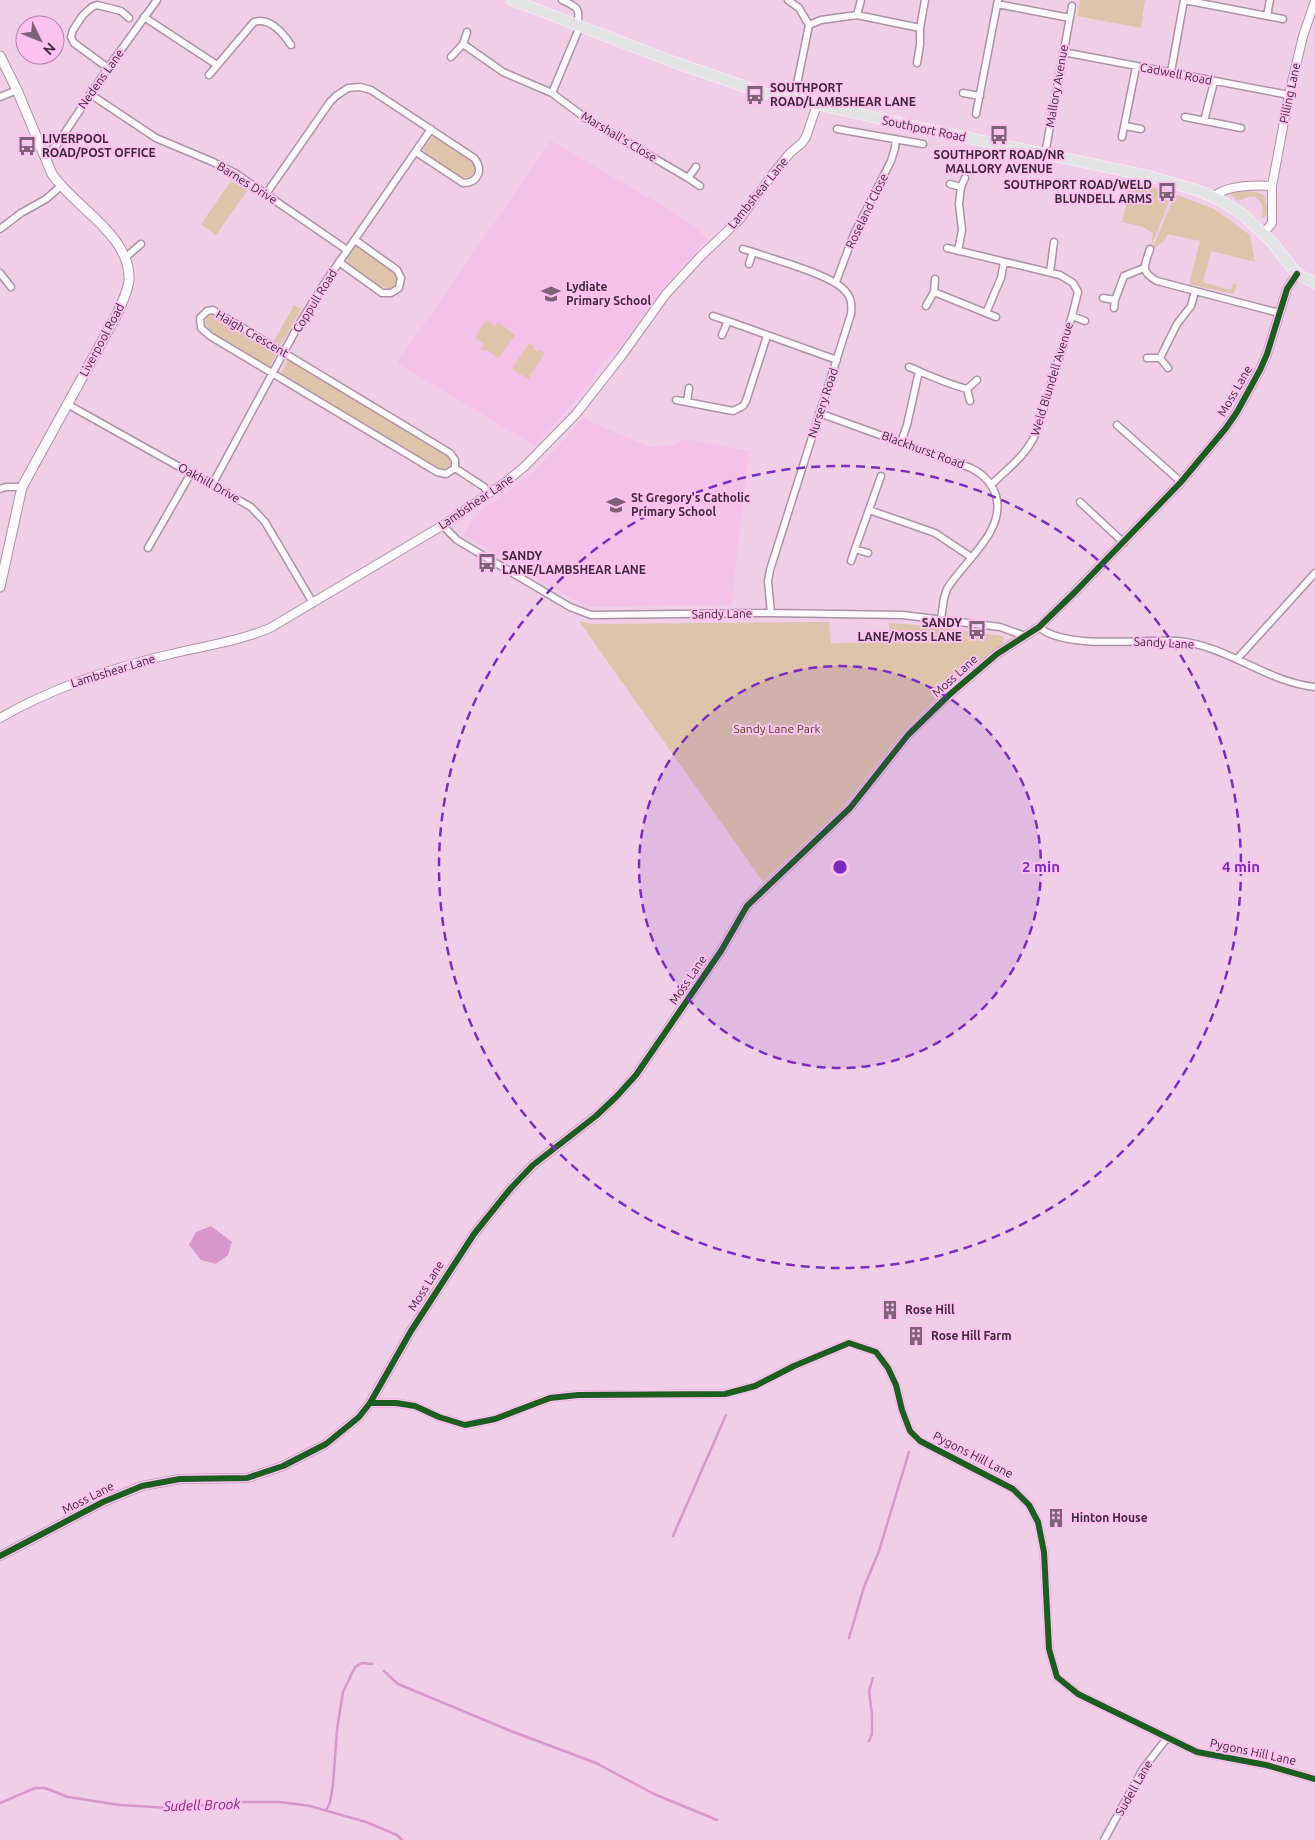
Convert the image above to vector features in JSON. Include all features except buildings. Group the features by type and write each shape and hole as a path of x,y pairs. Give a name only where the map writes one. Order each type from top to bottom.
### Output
{"main road":[{"name":"Southport Road","path":"519,1 671,61 780,99 794,99 1165,180 1199,191 1242,214 1263,234 1297,274 1315,283"},
{"name":"Liverpool Road","path":"0,56 52,174 61,186 111,236 125,258 129,280 116,316 22,487 0,587"}],"street":[{"name":"Nedens Lane","path":"44,156 56,146 90,94 157,0"},
{"path":"552,93 578,25 579,11 562,0"},
{"path":"788,0 799,8 809,25 794,99"},
{"path":"857,15 861,0"},
{"path":"917,63 925,0"},
{"path":"1171,72 1184,0 1283,20"},
{"path":"1267,16 1270,0"},
{"name":"Pilling Lane","path":"1263,234 1272,223 1272,186 1289,95 1303,36 1315,1"},
{"path":"976,114 997,2 1070,18"},
{"path":"108,68 74,43 71,37 73,30 87,10 97,5 121,11 129,18"},
{"name":"Mallory Avenue","path":"1045,154 1072,6"},
{"path":"809,25 821,20 857,15 920,28"},
{"path":"144,18 217,65"},
{"path":"209,75 249,25 258,20 263,20 273,25 285,35 291,45"},
{"path":"451,58 463,44 467,32"},
{"name":"Marshall's Close","path":"463,44 503,72 552,93 584,117 700,186"},
{"name":"Cadwell Road","path":"1063,52 1289,95"},
{"path":"1122,138 1136,67"},
{"path":"1204,121 1214,82"},
{"path":"266,194 330,102 348,88 360,87 371,90 474,158 480,169 477,177 470,182 459,182 416,152"},
{"path":"0,97 16,90"},
{"path":"963,93 980,96"},
{"name":"Barnes Drive","path":"90,94 156,138 225,168 346,250"},
{"name":"Lambshear Lane","path":"0,718 36,698 92,676 166,655 244,638 270,628 442,525 517,474 572,418 620,358 666,294 700,257 740,219 776,170 806,138 817,105"},
{"path":"1185,117 1241,128"},
{"path":"1125,126 1141,129"},
{"name":"Coppull Road","path":"212,485 298,326 346,250 355,240 431,129"},
{"path":"837,129 922,144"},
{"name":"Roseland Close","path":"836,282 851,241 891,161 896,139"},
{"path":"688,178 696,167"},
{"path":"958,250 962,230 959,204 961,188 965,178"},
{"path":"950,184 961,188"},
{"path":"0,229 20,212 46,199 61,186"},
{"path":"1213,197 1225,190 1272,186"},
{"path":"339,262 382,293 391,293 399,288 402,278 397,270 355,240"},
{"path":"1050,272 1054,242"},
{"path":"125,258 141,244"},
{"path":"743,248 836,282"},
{"name":"Weld Blundell Avenue","path":"947,248 1050,272 1067,279 1076,288 1078,296 1032,444 991,485"},
{"path":"1150,249 1144,268 1146,274 1157,281 1279,313"},
{"path":"749,264 753,252"},
{"path":"986,313 1001,278 1004,262"},
{"path":"1114,308 1124,276 1144,268"},
{"path":"0,274 11,287"},
{"name":"Moss Lane","path":"0,1556 103,1502 142,1486 180,1479 247,1478 283,1466 326,1444 360,1417 411,1331 474,1234 511,1188 533,1165 596,1116 636,1075 721,951 747,906 850,808 908,735 949,696 998,654 1039,627 1124,543 1181,482 1226,428 1253,385 1267,354 1289,285 1297,274"},
{"path":"926,306 934,292 935,280"},
{"name":"Nursery Road","path":"772,613 768,581 770,570 851,314 852,306 847,292 836,282"},
{"path":"1160,358 1177,324 1191,306 1195,291"},
{"path":"934,292 996,317"},
{"path":"1103,298 1115,300"},
{"name":"Haigh Crescent","path":"207,311 219,312 450,452 455,460 454,468 446,474 437,472 272,373 210,336 201,328 200,318 207,311"},
{"path":"713,316 837,360"},
{"name":"Weld Blundell Avenue","path":"1072,316 1085,321"},
{"path":"722,335 728,321"},
{"path":"676,400 733,411 739,409 746,401 767,336"},
{"path":"1147,358 1160,358"},
{"path":"1160,358 1168,368"},
{"path":"909,367 948,384 967,389"},
{"path":"901,442 907,426 919,371"},
{"path":"967,389 976,380"},
{"path":"687,402 689,388"},
{"path":"967,389 970,401"},
{"name":"Oakhill Drive","path":"68,404 245,503 261,516 312,603"},
{"name":"Blackhurst Road","path":"819,413 971,468 984,476 991,485"},
{"path":"1117,425 1181,482"},
{"name":"Haigh Crescent","path":"454,468 484,487 489,494"},
{"path":"148,548 191,473"},
{"path":"851,561 881,476"},
{"path":"941,619 947,589 989,535 997,518 997,499 991,485"},
{"path":"0,490 6,487 22,487"},
{"path":"1080,502 1124,543"},
{"path":"869,510 935,533 970,557"},
{"name":"Sandy Lane","path":"442,525 457,540 570,608 584,613 600,616 772,613 904,615 1000,627 1025,636"},
{"path":"855,549 868,553"},
{"path":"1238,658 1315,573"},
{"name":"Sandy Lane","path":"1039,627 1049,634 1070,639 1177,641 1192,643 1238,658 1286,680 1315,687"},
{"name":"Pygons Hill Lane","path":"370,1403 396,1403 415,1406 438,1417 465,1426 496,1419 550,1398 578,1395 725,1394 755,1386 794,1366 849,1343 876,1352 888,1368 896,1385 902,1410 910,1430 926,1444 1014,1489 1029,1505 1038,1522 1044,1552 1049,1649 1057,1677 1078,1694 1197,1752 1266,1766 1315,1779"},
{"name":"Sudell Lane","path":"1104,1840 1143,1769 1167,1738"}],"shaded area":[{"name":"Lydiate Primary School","path":"551,141 668,209 691,224 708,239 668,282 616,351 614,350 596,373 593,381 535,446 397,363"},
{"name":"St Gregory's Catholic Primary School","path":"583,418 649,447 674,445 685,439 749,451 731,606 595,607 585,605 463,535 475,515 535,471"},
{"path":"211,1226 232,1242 228,1255 216,1264 201,1260 189,1245 196,1232"}],"green space":[{"path":"1080,0 1145,0 1141,28 1077,16"},
{"path":"433,136 474,163 475,169 471,175 466,177 452,173 425,154 424,147"},
{"path":"231,181 247,191 216,235 201,224"},
{"path":"1135,183 1164,190 1164,193 1172,193 1151,247 1153,233 1143,227 1122,222 1131,185"},
{"path":"1246,191 1264,195 1268,212 1264,218 1261,218 1263,209 1260,201 1255,197 1247,197 1238,201 1231,193"},
{"path":"1177,195 1214,209 1250,235 1255,262 1211,251 1203,282 1231,290 1233,283 1237,285 1233,294 1189,284 1200,241 1167,234 1165,240 1155,248 1153,247 1174,197"},
{"path":"359,246 396,273 398,277 397,283 393,288 389,289 377,284 348,263 347,258 354,247"},
{"path":"294,305 301,309 280,344 274,341"},
{"path":"214,315 278,351 269,367 235,348 209,330 205,323 206,320 209,316"},
{"path":"486,320 495,326 498,322 515,335 499,358 485,349 484,351 481,349 484,344 475,338"},
{"path":"529,343 534,346 533,349 545,353 528,379 512,369"},
{"path":"289,358 439,449 451,459 450,467 442,470 430,465 280,375"},
{"name":"Sandy Lane Park","path":"579,621 592,624 829,622 831,643 889,642 889,623 929,626 1003,636 1004,643 951,684 903,732 842,808 763,882"}],"waterway":[{"path":"673,1536 726,1415"},
{"path":"849,1638 864,1587 879,1551 909,1452"},
{"path":"326,1811 330,1802 333,1785 337,1730 343,1692 355,1667 362,1663 372,1664"},
{"path":"384,1671 398,1684 511,1731 596,1763 654,1794 717,1820"},
{"path":"869,1741 872,1734 869,1691 873,1678"},
{"name":"Sudell Brook","path":"0,1803 35,1788 45,1788 68,1797 120,1805 169,1808 242,1802 280,1802 310,1806 366,1822 397,1835 402,1840"}],"cycle path":[{"path":"0,1556 103,1502 142,1486 180,1479 247,1478 283,1466 326,1444 359,1417 370,1403 411,1331 474,1234 511,1188 533,1165 596,1116 636,1075 721,951 747,906 850,808 908,735 949,695 997,654 1039,627 1075,592 1181,482 1226,428 1260,370 1267,354 1287,289 1297,274"},
{"path":"370,1403 396,1403 415,1406 439,1417 465,1425 495,1419 550,1398 578,1395 725,1394 755,1386 794,1366 849,1343 876,1352 888,1368 896,1385 902,1410 910,1431 920,1441 1013,1489 1029,1505 1038,1522 1044,1552 1049,1649 1057,1677 1078,1694 1197,1752 1266,1765 1315,1779"}],"place":[{"name":"SOUTHPORT ROAD/LAMBSHEAR LANE","path":"755,95"},
{"name":"SOUTHPORT ROAD/NR MALLORY AVENUE","path":"999,135"},
{"name":"LIVERPOOL ROAD/POST OFFICE","path":"27,146"},
{"name":"SOUTHPORT ROAD/WELD BLUNDELL ARMS","path":"1167,192"},
{"name":"Lydiate Primary School","path":"551,294"},
{"name":"St Gregory's Catholic Primary School","path":"616,505"},
{"name":"SANDY LANE/LAMBSHEAR LANE","path":"487,563"},
{"name":"SANDY LANE/MOSS LANE","path":"977,630"},
{"name":"Rose Hill","path":"890,1310"},
{"name":"Rose Hill Farm","path":"916,1336"},
{"name":"Hinton House","path":"1056,1518"}]}
